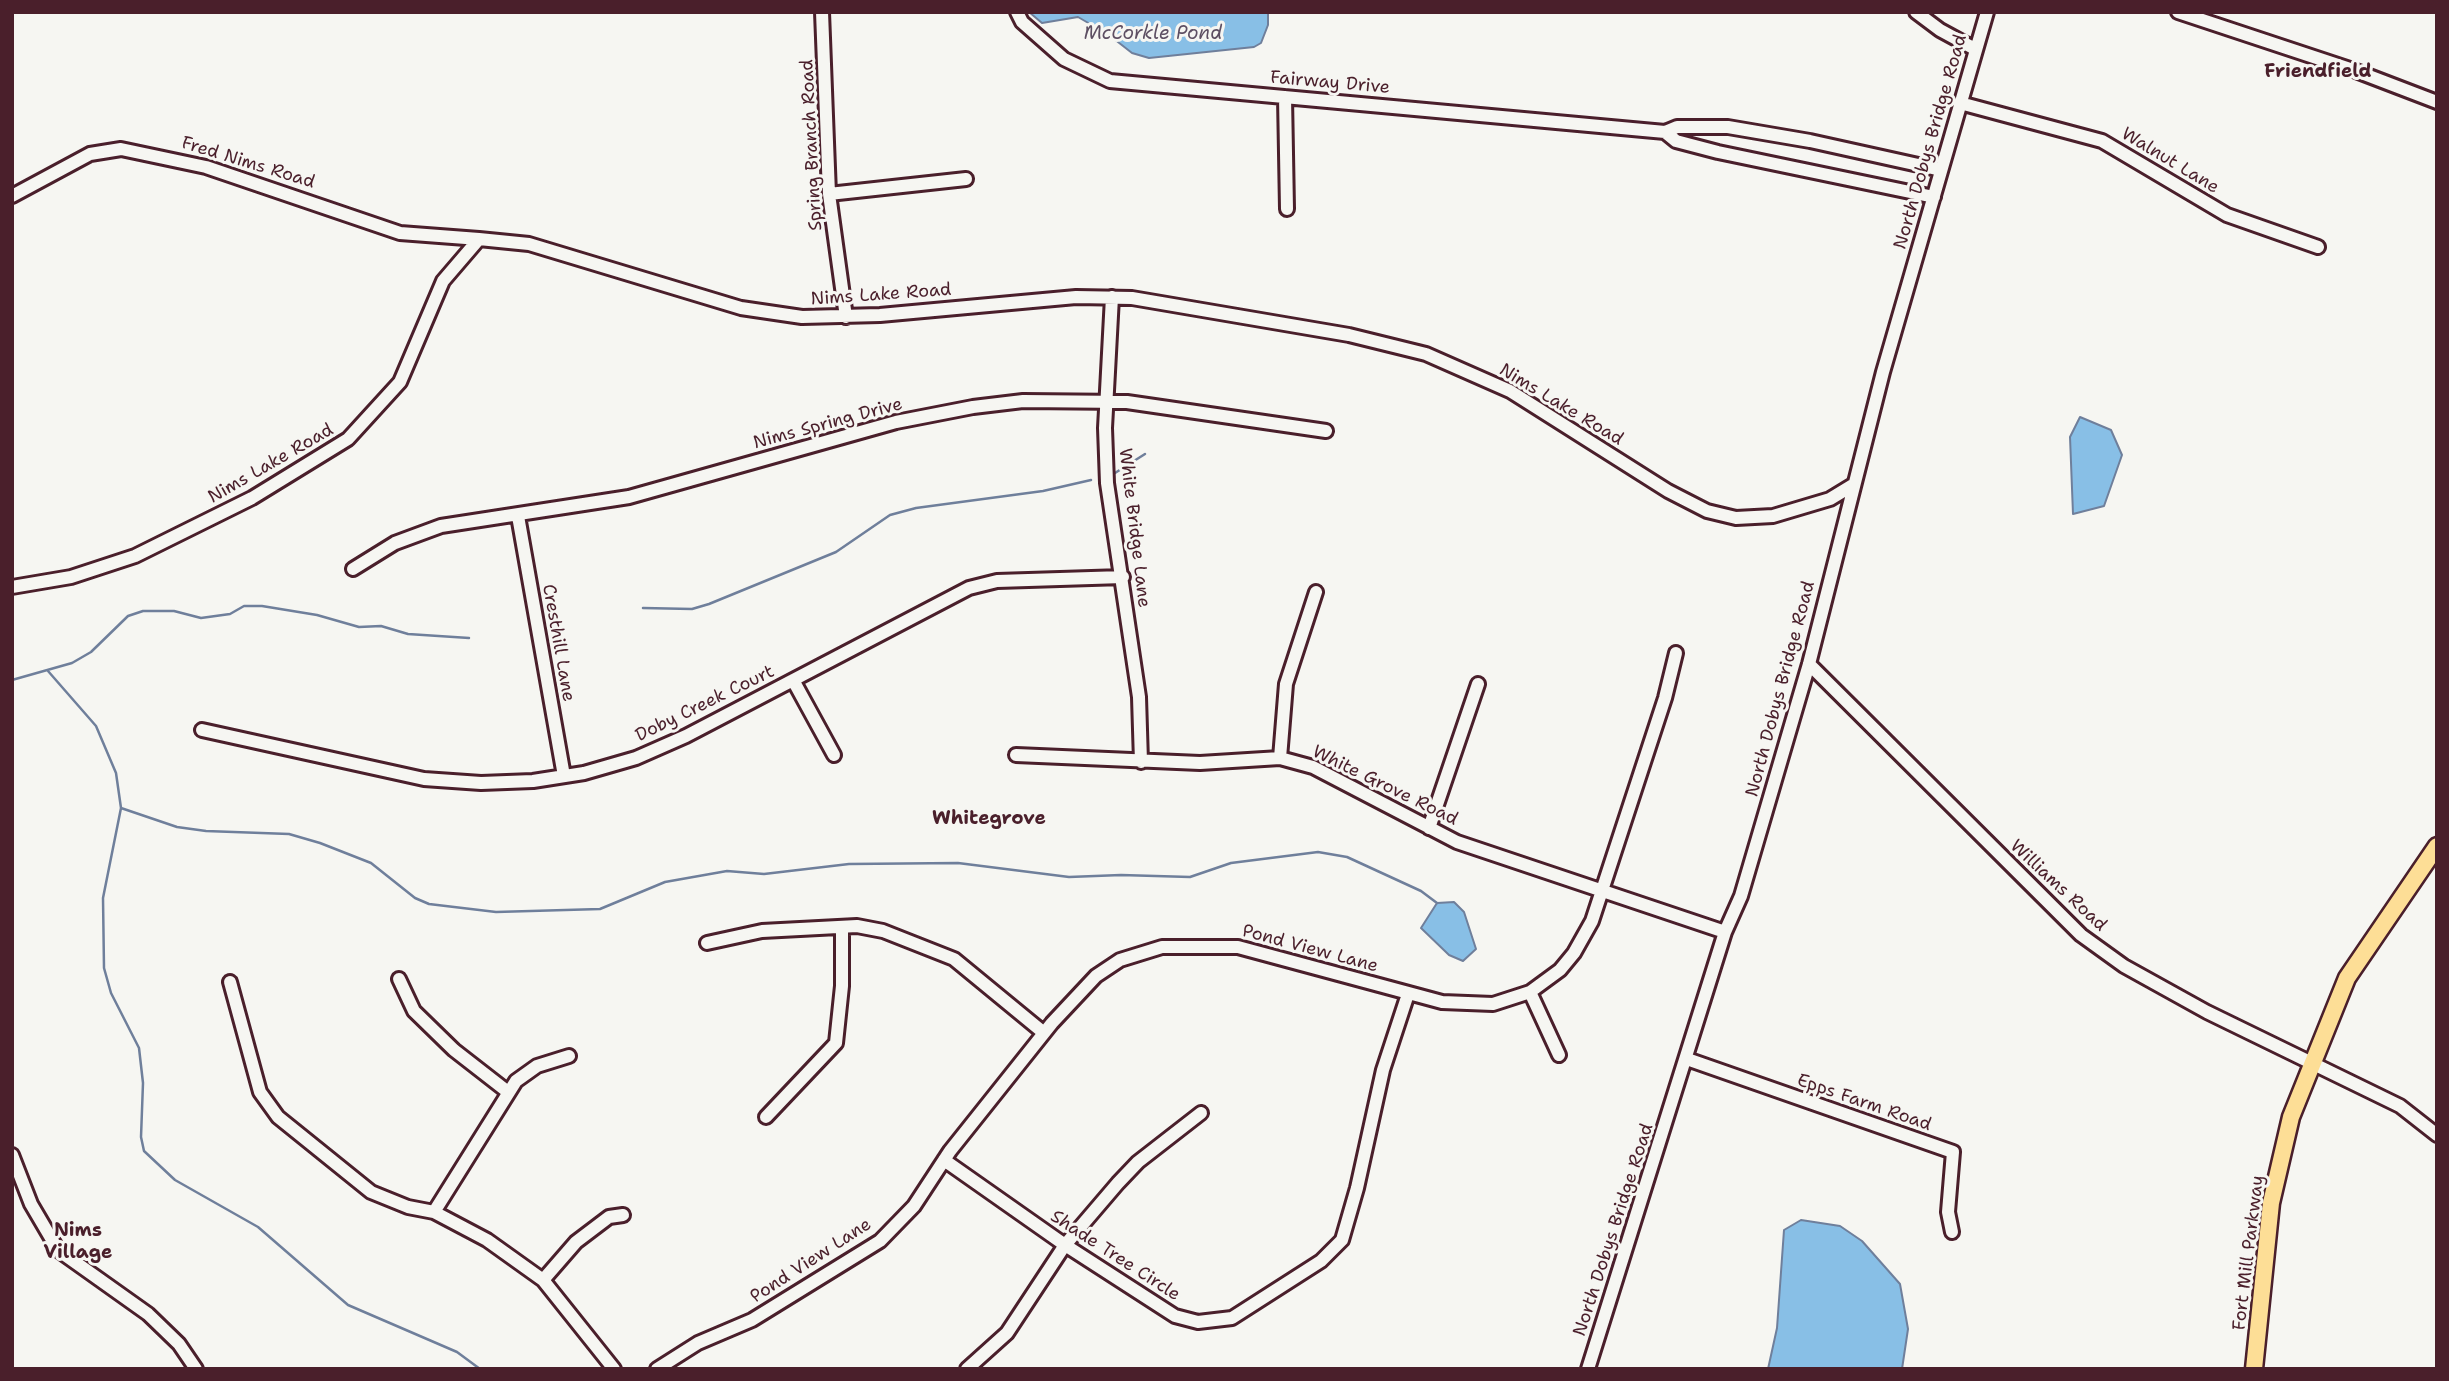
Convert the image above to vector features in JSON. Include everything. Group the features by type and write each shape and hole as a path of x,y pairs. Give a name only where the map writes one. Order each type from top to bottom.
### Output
{"main road":[{"name":"Fort Mill Parkway","path":"2254,1369 2271,1203 2291,1117 2347,978 2437,846"}],"street":[{"name":"Spring Branch Road","path":"822,12 829,194 846,317"},
{"name":"Fairway Drive","path":"1017,12 1022,22 1064,59 1110,81 1665,132 1677,127 1728,127 1822,143 1941,170"},
{"path":"1916,12 1940,30 1975,48"},
{"name":"North Dobys Bridge Road","path":"1588,1369 1725,932 1741,896 1809,664 1853,485 1987,12"},
{"path":"2178,12 2356,71 2437,102"},
{"path":"1285,97 1287,209"},
{"name":"Walnut Lane","path":"1961,103 2102,141 2227,215 2318,247"},
{"name":"Fairway Drive","path":"1665,132 1676,141 1718,152 1934,197"},
{"name":"Fred Nims Road","path":"12,196 90,154 121,149 206,167 400,233 479,239"},
{"path":"829,194 966,179"},
{"name":"Nims Lake Road","path":"12,587 71,577 135,556 275,486 348,439 400,382 443,281 479,239 529,244 741,308 802,317 846,317 1038,300 1132,298 1349,335 1426,354 1510,391 1668,491 1707,511 1736,518 1773,516 1830,499 1853,485"},
{"name":"White Bridge Lane","path":"1112,298 1105,428 1107,483 1139,697 1142,762"},
{"name":"Nims Spring Drive","path":"353,569 418,533 440,526 629,497 896,422 973,407 1023,401 1153,405 1326,431"},
{"name":"Cresthill Lane","path":"519,516 564,776"},
{"name":"Doby Creek Court","path":"202,730 424,779 481,783 533,781 564,776 636,758 686,736 969,588 997,581 1123,577"},
{"path":"1280,758 1286,684 1316,592"},
{"name":"Pond View Lane","path":"657,1369 698,1343 752,1320 880,1241 914,1206 944,1160 1044,1033 1096,976 1120,960 1162,947 1210,944 1248,948 1441,1002 1493,1004 1530,992 1560,970 1574,953 1592,921 1604,892 1676,653"},
{"name":"Williams Road","path":"1809,664 2081,934 2124,967 2400,1106 2437,1135"},
{"path":"793,680 834,755"},
{"path":"1429,828 1478,684"},
{"name":"White Grove Road","path":"1016,755 1200,763 1280,758 1313,767 1457,842 1725,932"},
{"path":"707,943 762,931 857,926 883,931 954,959 1044,1033"},
{"path":"766,1117 836,1043 842,986 842,928"},
{"path":"399,979 414,1011 454,1050 508,1092"},
{"path":"230,982 260,1092 278,1117 371,1192 408,1207 434,1212 486,1240 542,1280 614,1369"},
{"path":"1530,992 1559,1055"},
{"name":"Shade Tree Circle","path":"944,1160 1065,1245 1175,1316 1198,1322 1232,1318 1321,1261 1336,1248 1346,1231 1383,1070 1408,994"},
{"path":"434,1212 516,1080 537,1066 569,1056"},
{"name":"Epps Farm Road","path":"1687,1059 1953,1152 1948,1212 1952,1232"},
{"path":"967,1369 1007,1333 1065,1245 1139,1162 1201,1113"},
{"path":"12,1155 31,1205 58,1250 148,1314 178,1344 196,1369"},
{"path":"542,1280 576,1242 609,1217 623,1215"}],"water":[{"name":"McCorkle Pond","path":"1029,12 1268,12 1268,25 1261,43 1254,47 1149,58 1132,53 1109,35 1078,17 1042,23"},
{"path":"2080,417 2111,430 2122,455 2104,506 2073,514 2070,437"},
{"path":"1454,902 1464,912 1476,949 1463,961 1449,955 1421,928 1437,903"},
{"path":"1801,1220 1840,1226 1862,1241 1900,1284 1908,1329 1902,1369 1768,1369 1777,1328 1784,1230"}],"waterway":[{"path":"1115,473 1145,454"},
{"path":"643,608 692,609 709,604 836,552 890,515 916,508 1043,491 1091,480"},
{"path":"12,680 72,663 91,652 128,616 143,611 174,611 201,618 230,614 244,606 262,606 317,615 359,627 381,626 408,634 469,638"},
{"path":"48,671 96,726 116,773 121,808 103,898 104,968 111,993 139,1048 143,1083 141,1137 144,1151 175,1180 258,1227 348,1305 457,1352 480,1369"},
{"path":"121,808 177,827 206,831 289,834 371,863 415,898 429,904 496,912 600,909 665,882 727,871 764,874 849,864 958,863 1069,877 1190,877 1231,863 1318,852 1347,857 1421,891 1437,903"}],"district":[{"name":"Friendfield","path":"2318,72"},
{"name":"Whitegrove","path":"989,819"},
{"name":"Nims Village","path":"78,1242"}]}
